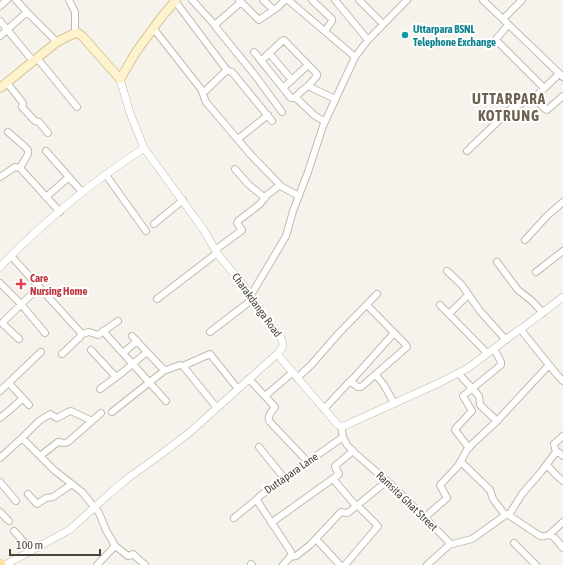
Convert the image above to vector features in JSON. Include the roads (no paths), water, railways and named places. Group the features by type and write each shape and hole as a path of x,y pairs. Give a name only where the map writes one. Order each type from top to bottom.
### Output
{"main road":[{"path":"0,88 57,42 75,33 78,33 84,37 120,79 136,52 175,1"}],"street":[{"path":"0,6 7,0"},
{"path":"16,0 57,42"},
{"path":"69,0 75,12 75,33"},
{"path":"192,0 215,25 282,112"},
{"path":"263,0 274,10"},
{"path":"215,25 240,1 259,20 280,6 286,0 355,57"},
{"path":"312,0 332,19 325,32"},
{"path":"335,0 368,40"},
{"path":"359,0 383,24"},
{"path":"210,332 252,297 286,236 325,122 355,57 368,40 407,0"},
{"path":"503,19 522,0"},
{"path":"175,1 226,70 232,72 272,121"},
{"path":"467,152 512,108 534,98 544,88 561,76 508,25 488,2"},
{"path":"0,36 27,12"},
{"path":"0,21 77,107"},
{"path":"508,25 496,40 544,88"},
{"path":"153,28 201,89 206,102 250,154 284,188 299,196"},
{"path":"261,61 282,40 284,40 308,65 317,76 295,97"},
{"path":"254,52 291,98 295,97 314,115 325,122"},
{"path":"269,53 292,80"},
{"path":"283,88 308,65"},
{"path":"203,93 226,70"},
{"name":"Charakdanga Road","path":"120,79 130,113 144,148 203,228 216,252 282,338 282,348 277,354 336,423 341,426"},
{"path":"7,82 23,102 22,107 48,133"},
{"path":"308,86 335,99"},
{"path":"534,98 548,110 563,96"},
{"path":"238,140 268,115"},
{"path":"8,132 28,150 28,154 20,168"},
{"path":"0,267 34,234 82,192 144,148"},
{"path":"46,152 82,192"},
{"path":"0,177 15,167 20,168 60,212"},
{"path":"235,169 250,186 265,198"},
{"path":"106,175 146,232"},
{"path":"46,197 69,177"},
{"path":"157,300 241,232 242,230 237,223 238,221 260,204 267,195 280,184"},
{"path":"154,224 183,200"},
{"path":"525,240 547,216 563,202"},
{"path":"536,272 562,254"},
{"path":"11,256 82,334"},
{"path":"497,262 518,290 533,302 543,313"},
{"path":"447,271 461,284 480,311 506,340"},
{"path":"0,283 21,304 45,333"},
{"path":"19,339 1,321 39,287"},
{"path":"265,396 311,365 339,333 377,294"},
{"path":"449,314 468,295"},
{"path":"343,436 341,426 439,383 468,368 563,297"},
{"path":"351,381 358,387 361,387 407,347 367,304"},
{"path":"440,305 487,353"},
{"path":"62,354 82,334 89,332 98,335 118,321"},
{"path":"521,329 563,381"},
{"path":"103,331 166,401"},
{"path":"324,409 394,332"},
{"path":"132,336 165,370"},
{"path":"123,353 137,341"},
{"path":"469,448 455,430 472,411 463,396 501,365 501,362 494,349"},
{"path":"91,350 116,377"},
{"path":"0,391 41,352"},
{"path":"100,389 147,352"},
{"path":"112,412 165,370 180,365 184,366 210,354 238,389"},
{"path":"5,565 69,530 128,478 189,433 277,354"},
{"path":"424,518 447,498 440,485 458,466 469,448 497,421 549,365"},
{"path":"184,366 217,408"},
{"path":"458,372 479,396 480,405 497,421"},
{"path":"376,374 394,403"},
{"path":"249,379 274,407 268,416 268,420 308,462"},
{"path":"9,383 29,405"},
{"path":"0,418 23,398"},
{"path":"1,454 22,438 39,421 50,414 56,418 72,411 92,421"},
{"path":"40,456 58,442 68,442 101,413"},
{"name":"Duttapara Lane","path":"288,562 291,552 257,499 343,436"},
{"name":"Ramsita Ghat Street","path":"343,436 347,445 353,452 397,490 448,541 449,545"},
{"path":"427,565 449,545 474,538 507,515 522,494 547,465 556,452 554,444 563,436"},
{"path":"22,438 54,470 82,492 99,514 114,545 128,556 133,554 145,565"},
{"path":"259,446 284,478"},
{"path":"271,523 339,474 335,466 353,452"},
{"path":"556,452 563,456"},
{"path":"461,462 490,490 492,500 507,515 540,536 543,537 549,535 563,522"},
{"path":"547,465 563,481"},
{"path":"333,479 356,506 359,507 378,526 345,565"},
{"path":"288,562 310,545 342,512 348,513 387,481"},
{"path":"0,482 16,501"},
{"path":"28,494 37,504 46,498 53,497 72,484"},
{"path":"234,518 257,499"},
{"path":"0,512 9,521"},
{"path":"14,531 31,550"},
{"path":"549,535 554,538 563,548"},
{"path":"316,539 340,565"},
{"path":"514,543 536,565"},
{"path":"97,565 114,545"}],"place":[{"name":"Uttarpara BSNL Telephone Exchange","path":"405,35"},
{"name":"Care Nursing Home","path":"21,284"}],"district":[{"name":"UTTARPARA KOTRUNG","path":"509,106"}]}
